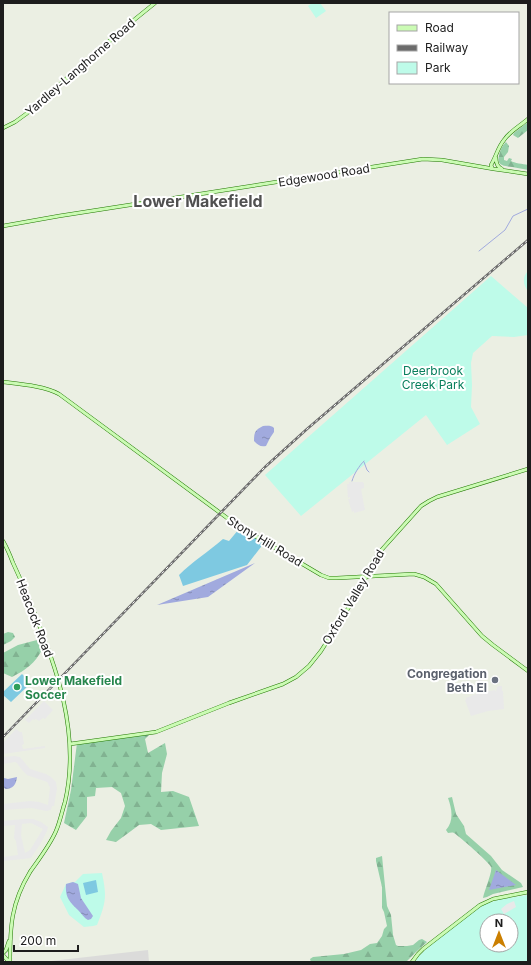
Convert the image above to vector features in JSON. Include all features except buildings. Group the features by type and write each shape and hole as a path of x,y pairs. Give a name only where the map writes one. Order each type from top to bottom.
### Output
{"street":[{"name":"Yardley-Langhorne Road","path":"3,128 26,114 155,3"},
{"path":"494,169 491,166 504,139 528,119"},
{"path":"494,169 497,167 496,156"},
{"name":"Edgewood Road","path":"3,226 423,159 442,160 478,166"},
{"path":"478,166 488,166 494,163 505,170"},
{"path":"478,166 528,174"},
{"name":"Stony Hill Road","path":"3,382 45,389 59,394 238,526 321,575 333,578 409,574 418,575 429,579 444,592 488,641 528,671"},
{"name":"Oxford Valley Road","path":"70,744 163,730 229,703 283,684 300,674 317,656 362,586 372,562 379,552 418,510 426,503 437,497 528,469"},
{"name":"Heacock Road","path":"3,541 36,617 50,657 65,706 70,744"},
{"path":"9,962 13,913 20,889 56,831 60,818 68,784 70,744"},
{"path":"412,962 423,949 480,905 493,899 528,892"},
{"path":"9,962 3,954 10,938"}],"shaded area":[{"path":"349,482 363,482 364,488 361,489 365,510 354,513 354,511 352,512 348,499 350,499 350,497 348,498 347,484 349,484"},
{"path":"239,529 264,543 247,565 183,586 179,575 223,539 229,541"},
{"name":"Lower Makefield Soccer","path":"22,674 31,683 11,702 3,695 3,692"},
{"path":"478,678 482,678 482,690 484,694 484,692 495,690 496,692 497,687 502,686 504,709 488,711 471,716 465,700 466,698 479,693"},
{"path":"44,701 53,710 45,719 43,718 39,721 33,719 29,723 25,720"},
{"path":"16,729 22,732 24,744 22,745 23,749 45,746 45,748 3,754 3,743"},
{"path":"3,757 20,757 30,769 46,774 56,782 57,789 54,806 52,806 51,810 46,811 32,808 3,810 3,804 30,801 48,805 50,788 47,782 27,775 15,762 3,764"},
{"path":"33,819 48,827 41,843 31,858 3,861 3,857 18,855 16,841 14,838 15,825 3,826 3,821","holes":["31,823 43,829 30,850 25,853 21,835 22,824"]},
{"path":"96,880 98,892 86,895 83,883"},
{"path":"514,901 516,907 503,913 501,909"},
{"path":"148,950 149,962 43,962"}],"green space":[{"path":"312,3 320,3 326,11 316,18 308,6"},
{"path":"528,122 528,130 518,138 513,135 514,133"},
{"path":"506,142 509,146 504,160 507,161 509,158 512,159 512,162 528,165 528,170 500,164 498,159 502,147"},
{"path":"528,271 528,291 524,281"},
{"name":"Deerbrook Creek Park","path":"491,276 528,308 528,335 514,337 492,336 473,353 471,363 471,407 480,424 447,445 426,415 301,516 265,475"},
{"path":"8,632 13,633 15,637 3,645 3,634"},
{"path":"37,640 41,643 42,650 26,669 12,677 3,673 3,653 18,645"},
{"path":"151,733 145,739 148,753 165,743 167,754 162,773 161,792 173,791 189,797 199,826 161,830 151,824 139,825 116,842 106,840 121,818 125,806 121,793 112,787 96,788 95,796 87,797 87,816 76,830 64,823 71,790 77,743"},
{"path":"452,797 456,814 464,826 466,834 491,856 502,870 521,883 523,887 493,894 483,898 491,873 491,867 462,839 454,833 448,833 446,830 449,826 452,815 448,798"},
{"path":"382,856 387,906 391,915 393,935 396,945 413,945 422,939 427,942 406,962 311,962 310,959 313,957 344,954 361,950 370,944 377,943 382,936 384,929 387,926 382,908 382,887 376,858"},
{"path":"102,873 105,888 105,899 102,911 97,925 84,927 69,915 60,897 66,884 75,882 83,874"},
{"path":"528,895 528,962 415,962 426,949 485,904 501,899"}],"water":[{"path":"263,426 270,426 274,428 274,432 266,446 259,445 254,441 254,435 258,429"},
{"path":"255,563 208,597 157,605"},
{"path":"17,777 14,786 5,789 3,784 4,778 8,779"},
{"path":"496,870 516,885 489,890"},
{"path":"73,882 78,884 81,898 93,916 91,919 88,920 85,918 68,898 66,884"}],"waterway":[{"path":"479,251 505,230 513,216 528,209"},
{"path":"352,481 357,470 364,461"},
{"path":"364,462 369,472"}],"railway":[{"path":"3,737 265,467 307,429 528,240"}],"place":[{"name":"Congregation Beth El","path":"495,680"},
{"name":"Lower Makefield Soccer","path":"17,687"}],"district":[{"name":"Lower Makefield","path":"198,201"}]}
